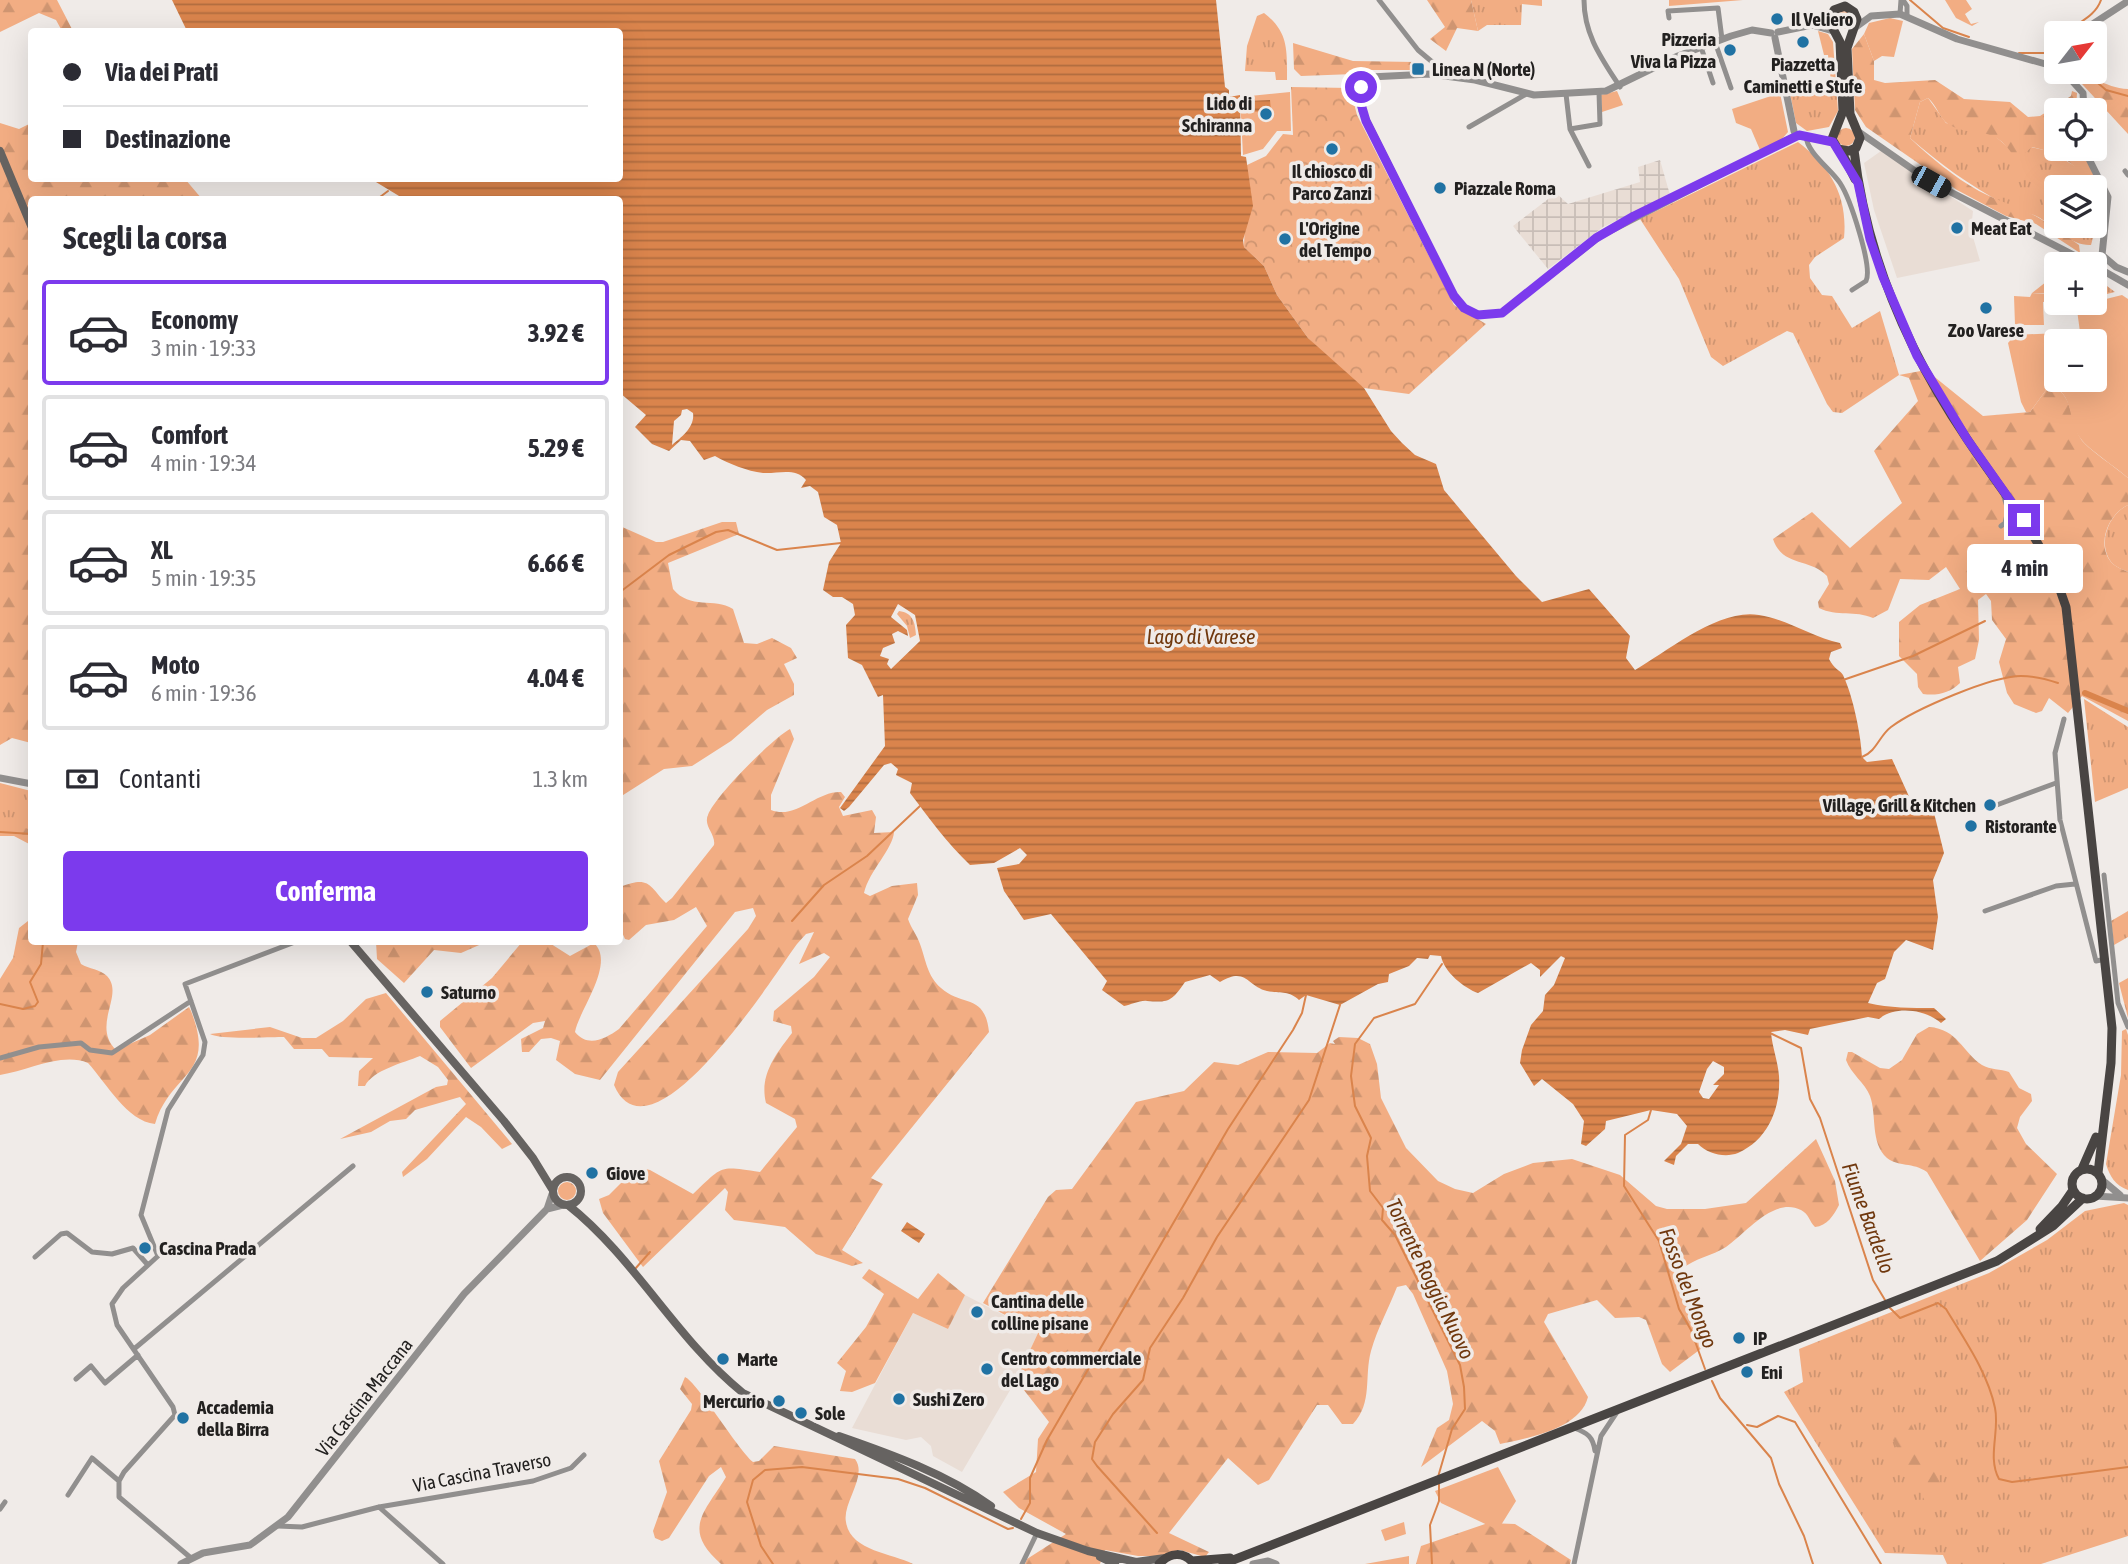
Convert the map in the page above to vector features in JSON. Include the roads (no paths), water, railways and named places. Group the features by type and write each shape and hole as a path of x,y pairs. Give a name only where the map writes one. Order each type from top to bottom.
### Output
{"main road":[{"path":"1223,1564 1997,1261 2027,1243 2083,1198 2095,1196 2101,1189 2112,1028 2101,960 2066,607 2043,549 1926,373 1883,277 1870,239 1858,183 1856,147 1859,132 1850,114 1847,48 1857,19 1849,6 1835,8 1833,31 1840,42 1843,111 1834,130 1833,142 1841,151 1858,183"},
{"path":"1841,151 1856,147"},
{"path":"0,151 28,218"},
{"path":"354,945 533,1158 551,1173 576,1180 581,1188 581,1209 595,1231"},
{"path":"2027,1243 2062,1206 2073,1190 2073,1177 2082,1169 2093,1151 2106,1102"},
{"path":"533,1158 552,1191 595,1231 717,1372 743,1393 1037,1533 1088,1551 1138,1563 1162,1561 1176,1554 1193,1562 1242,1556"},
{"path":"2082,1169 2100,1176"},
{"path":"552,1191 563,1177"},
{"path":"2073,1190 2083,1198"},
{"path":"565,1205 580,1197"},
{"path":"800,1422 881,1450 968,1490 1007,1517"},
{"path":"875,1457 908,1467 913,1465"},
{"path":"913,1465 917,1472 949,1491"},
{"path":"1088,1551 1115,1564"}],"street":[{"path":"1379,0 1418,50 1449,76"},
{"path":"1584,0 1590,38 1620,87"},
{"path":"1902,0 1903,15"},
{"path":"2097,21 2128,1"},
{"path":"1849,6 1871,16 1903,15 1956,39 2044,63"},
{"path":"1669,18 1668,11 1718,8 1718,40 1731,88"},
{"path":"1833,142 1817,136 1798,135 1604,233 1507,310 1492,316 1471,312 1459,302 1364,116 1361,104 1364,79 1430,74 1528,93 1599,92 1620,87 1718,40 1749,30 1774,34 1812,25 1835,8"},
{"path":"1856,27 1871,16"},
{"path":"1812,25 1833,31"},
{"path":"1774,34 1798,135 1840,183 1851,208 1869,271 1866,281 1852,290"},
{"path":"1701,47 1713,83"},
{"path":"1570,129 1600,124 1599,92"},
{"path":"1469,127 1528,93"},
{"path":"1566,94 1570,129 1589,166"},
{"path":"1817,136 1834,130"},
{"path":"1859,132 1931,182 2068,252"},
{"path":"1856,147 1874,141"},
{"path":"2091,161 2108,197 2102,255 2116,267 2128,272"},
{"path":"2107,273 2128,283"},
{"path":"2001,526 2006,523 2008,510 2002,489"},
{"path":"2064,719 2055,753 2060,820 2075,884 2101,960"},
{"path":"0,778 28,783"},
{"path":"1994,806 2056,783"},
{"path":"2104,875 2118,1003 2128,1027"},
{"path":"1985,911 2056,886 2075,884"},
{"path":"191,1558 119,1497 119,1481 129,1464 175,1415 173,1408 117,1325 112,1304 123,1288 158,1256 141,1215 168,1110 203,1055 205,1042 186,984 287,945"},
{"path":"0,1058 39,1047 81,1043 90,1051 112,1053 191,1000"},
{"path":"76,1379 91,1366 105,1383 136,1352 353,1166"},
{"path":"2100,1176 2124,1197"},
{"name":"Via Cascina Maccana","path":"181,1564 191,1558 250,1545 278,1526 299,1505 464,1294 547,1209 552,1191"},
{"path":"2095,1196 2124,1197"},
{"path":"547,1209 565,1205"},
{"path":"35,1257 61,1234 67,1233 92,1252 112,1254 133,1248 147,1264"},
{"path":"1574,1564 1596,1456 1606,1424 1620,1410"},
{"path":"1574,1428 1586,1432 1593,1439 1596,1456"},
{"name":"Via Cascina Traverso","path":"278,1526 302,1527 379,1507 534,1481 571,1468 584,1455"},
{"path":"68,1495 92,1458 119,1481"},
{"path":"0,1509 5,1502"},
{"path":"379,1507 443,1564"},
{"path":"1022,1564 1037,1533"},
{"path":"1253,1564 1268,1561 1276,1564"}],"water":[{"name":"Lago di Varese","path":"172,0 1216,0 1225,87 1229,90 1229,97 1240,95 1241,156 1246,157 1253,206 1243,240 1244,247 1264,266 1277,295 1308,338 1364,388 1391,431 1402,443 1415,455 1436,464 1444,490 1516,576 1542,602 1589,589 1630,636 1626,658 1635,670 1711,624 1744,615 1769,617 1840,643 1842,648 1831,652 1829,659 1843,675 1850,694 1862,757 1867,762 1892,759 1912,803 1931,801 1944,853 1933,880 1938,917 1933,950 1906,940 1894,952 1885,979 1877,983 1868,1003 1892,1007 1934,1008 1946,1019 1941,1023 1919,1012 1902,1011 1879,1019 1868,1017 1810,1029 1808,1035 1785,1030 1771,1032 1779,1088 1775,1111 1765,1131 1748,1147 1728,1155 1717,1154 1698,1144 1688,1144 1676,1156 1674,1165 1664,1161 1681,1144 1687,1126 1677,1114 1651,1110 1606,1121 1605,1129 1586,1146 1581,1144 1584,1121 1573,1104 1542,1079 1534,1086 1520,1063 1531,1025 1543,1011 1545,995 1554,985 1565,958 1561,956 1540,977 1540,970 1531,963 1478,993 1455,979 1441,956 1430,955 1428,959 1417,958 1409,966 1389,974 1388,982 1378,984 1340,1005 1306,995 1299,1000 1288,994 1260,989 1241,976 1220,982 1210,975 1185,982 1173,997 1165,1001 1141,1001 1124,1006 1102,990 1107,981 1051,914 1024,920 1004,891 997,868 1019,864 1027,855 1020,848 994,863 970,865 910,793 912,783 896,775 898,769 891,763 884,765 849,807 844,811 840,808 885,746 883,695 878,697 862,665 848,658 846,625 855,615 853,604 842,597 833,597 823,590 829,562 841,543 837,525 824,517 818,492 810,486 801,488 806,480 802,476 786,472 757,472 715,456 704,460 690,441 681,440 669,451 652,444 635,427 646,415 623,396 623,196 399,196 376,182 623,182 623,28 186,28","holes":["687,409 693,413 692,423 687,431 672,445 674,421 681,415 682,410","898,604 915,615 920,641 891,669 887,664 889,659 880,656 883,648 895,643 892,634 898,631 908,636 907,630 891,617","1713,1061 1724,1067 1724,1074 1713,1085 1719,1085 1709,1099 1703,1098 1699,1092 1707,1069"]},
{"path":"1270,100 1271,111 1248,112 1248,101"},
{"path":"907,1222 925,1234 919,1243 901,1231"}],"waterway":[{"path":"1910,0 1943,28 1969,37"},
{"path":"2082,21 2101,0"},
{"path":"2019,53 2044,53"},
{"path":"2099,84 2106,90 2128,96"},
{"path":"381,196 388,191"},
{"path":"623,590 669,555 716,532 728,530 777,550 841,543"},
{"path":"1843,680 1913,656 1985,621"},
{"path":"1862,757 1871,751 1891,727 1902,720 1973,687 2021,676 2058,683"},
{"path":"2085,693 2128,711"},
{"path":"792,921 824,885 867,856 920,806"},
{"path":"0,832 28,834"},
{"path":"0,1004 23,1009 35,1006 38,1002 30,982 41,964 43,945"},
{"name":"Torrente Roggia Nuovo","path":"1438,1477 1452,1429 1465,1409 1460,1365 1395,1235 1382,1220 1383,1208 1370,1191 1367,1156 1371,1138 1355,1106 1351,1076 1355,1044 1374,1018 1415,1004 1442,964"},
{"path":"1021,1519 1030,1503 1030,1478 1047,1440 1228,1129 1293,1030 1302,1013 1306,995"},
{"path":"1157,1533 1092,1459 1095,1442 1113,1414 1143,1380 1150,1348 1183,1298 1217,1237 1309,1100 1340,1005"},
{"name":"Fiume Bardello","path":"1770,1033 1801,1048 1810,1099 1820,1118 1873,1280 1885,1300"},
{"name":"Fosso del Mongo","path":"1651,1110 1648,1120 1625,1135 1624,1186 1659,1241 1679,1309 1691,1330 1705,1369"},
{"path":"635,1269 650,1252"},
{"name":"Fiume Bardello","path":"1890,1308 1900,1318 1938,1303 1946,1309 1975,1357 1992,1395 1996,1417 1994,1462 1999,1479 2012,1482 2128,1467"},
{"path":"1712,1381 1720,1398 1771,1458 1779,1484 1804,1536 1813,1564"},
{"name":"Fosso del Mongo","path":"1747,1425 1757,1427 1778,1416 1795,1422 1881,1564"},
{"path":"773,1564 761,1546 747,1502 753,1480 765,1470 802,1467 898,1479 925,1488 1008,1529 1013,1528"},
{"name":"Torrente Roggia Nuovo","path":"1432,1564 1430,1525 1439,1501 1439,1483"}],"place":[{"name":"Il Veliero","path":"1777,19"},
{"name":"Piazzetta Caminetti e Stufe","path":"1803,42"},
{"name":"Pizzeria Viva la Pizza","path":"1730,50"},
{"name":"Linea N (Norte)","path":"1418,69"},
{"name":"Lido di Schiranna","path":"1266,114"},
{"name":"Il chiosco di Parco Zanzi","path":"1332,149"},
{"name":"Piazzale Roma","path":"1440,188"},
{"name":"Meat Eat","path":"1957,228"},
{"name":"L'Origine del Tempo","path":"1285,239"},
{"name":"Zoo Varese","path":"1986,308"},
{"name":"Village, Grill & Kitchen","path":"1990,805"},
{"name":"Ristorante","path":"1971,826"},
{"name":"Saturno","path":"427,992"},
{"name":"Giove","path":"592,1173"},
{"name":"Cascina Prada","path":"145,1248"},
{"name":"Cantina delle colline pisane","path":"977,1312"},
{"name":"IP","path":"1739,1338"},
{"name":"Marte","path":"723,1359"},
{"name":"Centro commerciale del Lago","path":"987,1369"},
{"name":"Eni","path":"1747,1372"},
{"name":"Sushi Zero","path":"899,1399"},
{"name":"Mercurio","path":"779,1401"},
{"name":"Sole","path":"801,1413"},
{"name":"Accademia della Birra","path":"183,1418"}]}
